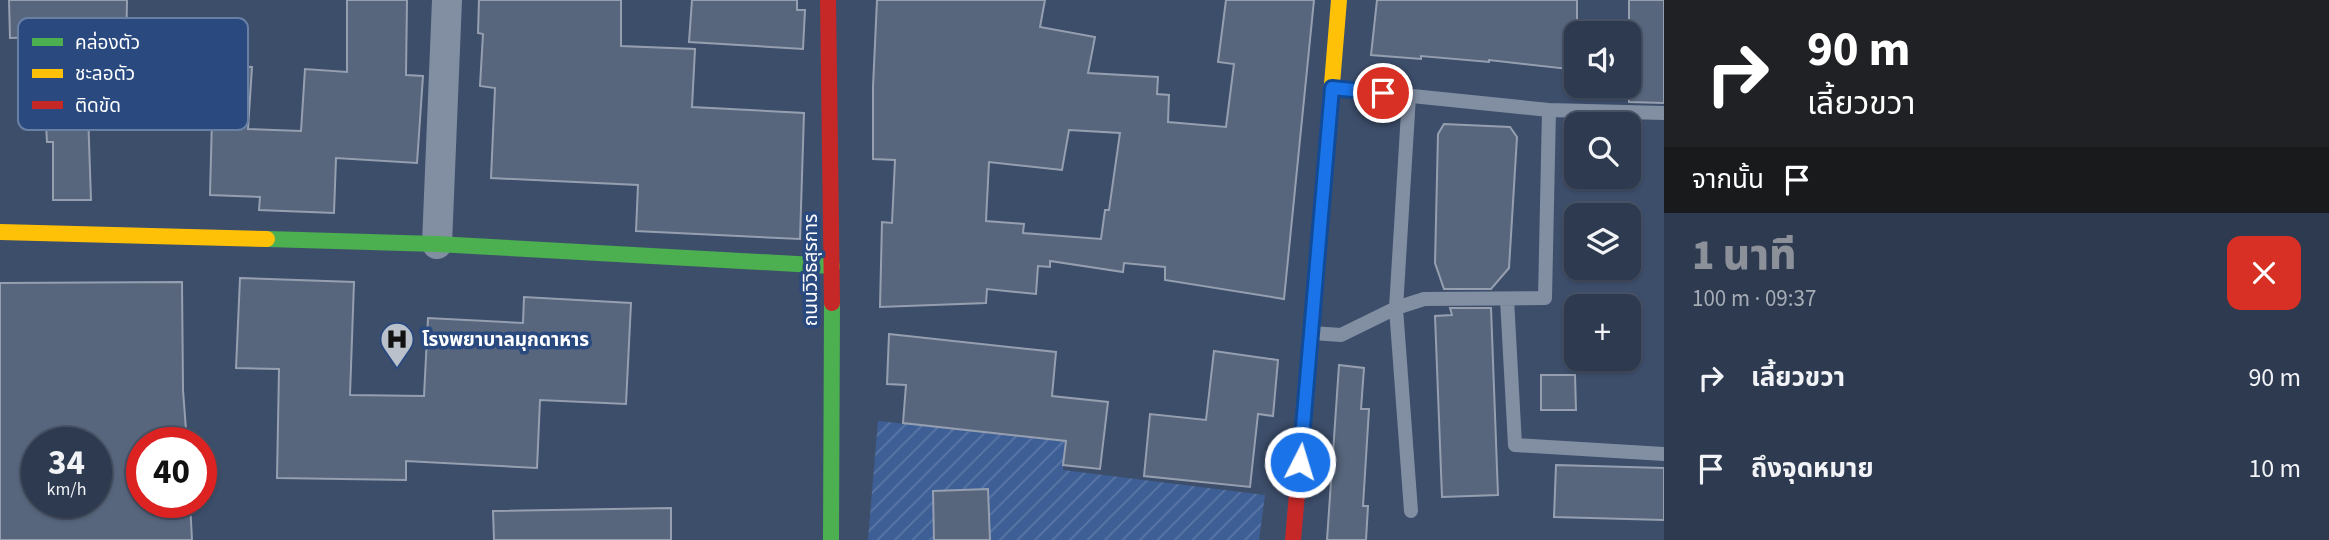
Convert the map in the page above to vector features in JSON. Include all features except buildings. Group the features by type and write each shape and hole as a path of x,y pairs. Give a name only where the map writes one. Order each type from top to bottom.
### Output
{"street":[{"path":"437,244 447,0"},
{"name":"ถนนวิวิธสุรการ","path":"828,0 832,267 831,540"},
{"path":"1293,540 1339,0"},
{"path":"0,232 437,244 832,267"}],"lane":[{"path":"1332,88 1549,110 1664,113"},
{"path":"1409,96 1396,308 1411,511"},
{"path":"1311,333 1341,335 1396,308 1424,299 1545,298 1549,110"},
{"path":"1507,299 1515,445 1664,454"}],"shaded area":[{"path":"878,421 1066,441 1063,470 1265,495 1259,540 868,540"}],"traffic: fast":[{"path":"267,239 437,244 832,266"},
{"path":"831,540 832,303"}],"traffic: slow":[{"path":"1325,168 1339,0"},
{"path":"0,232 267,239"}],"traffic: jam":[{"path":"828,0 832,303"},
{"path":"1293,540 1325,168"}],"place":[{"name":"โรงพยาบาลมุกดาหาร","path":"397,369"}],"route":[{"path":"1300,462 1332,88 1383,93"}]}
